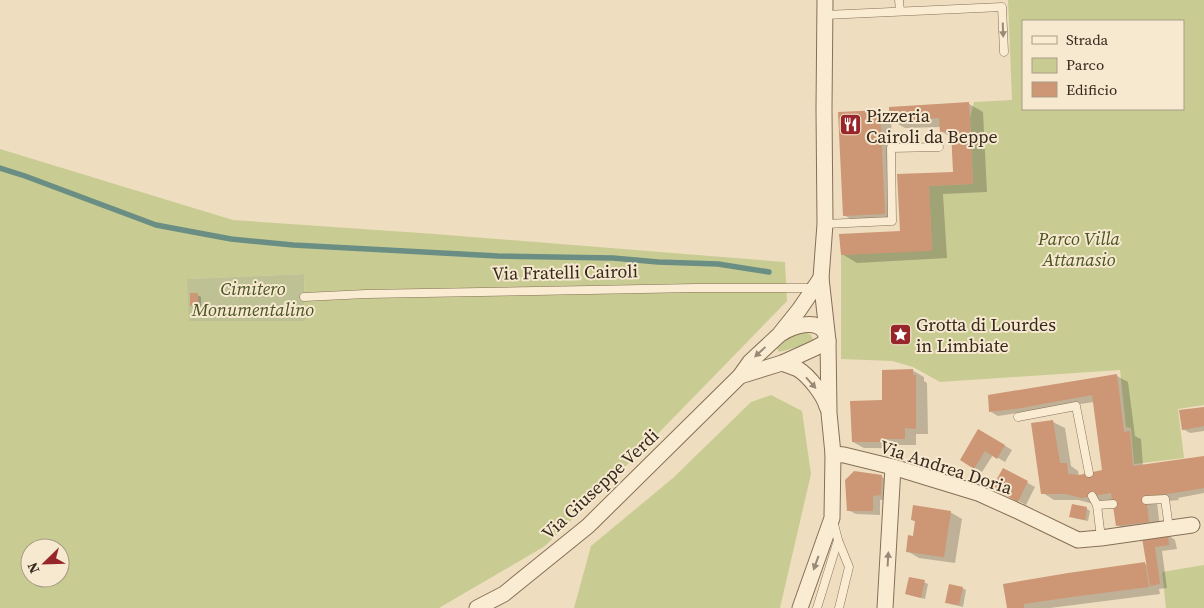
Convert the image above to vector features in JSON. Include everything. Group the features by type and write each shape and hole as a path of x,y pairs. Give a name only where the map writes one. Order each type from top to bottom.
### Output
{"street":[{"path":"800,608 832,518 833,454 829,413 828,341 817,283 825,224 825,7"},
{"name":"Via Giuseppe Verdi","path":"477,608 504,594 588,526 740,376 750,362 779,334 817,283"},
{"name":"Via Giuseppe Verdi","path":"740,376 769,366 782,364 828,341 824,331 819,327 808,324 790,328 779,334"},
{"path":"782,364 798,369 814,384 826,402 829,413"},
{"name":"Via Andrea Doria","path":"833,454 892,467 978,493 1078,540 1192,525"},
{"path":"885,608 892,467"}],"lane":[{"path":"899,0 900,11"},
{"path":"825,7 900,11 1002,7 1004,52"},
{"path":"825,224 892,221 891,148 939,147"},
{"name":"Via Fratelli Cairoli","path":"304,297 396,293 696,288 817,283"},
{"path":"1018,417 1076,406 1089,473"},
{"path":"1092,496 1097,505 1101,538"},
{"path":"1146,500 1165,499 1169,528"},
{"path":"1097,505 1113,504"},
{"path":"832,518 838,540 849,566 839,608"},
{"path":"817,608 838,540"}],"green space":[{"name":"Parco Villa Attanasio","path":"1008,0 1204,0 1204,405 1178,409 1184,458 1134,464 1131,428 1126,427 1120,370 940,382 913,367 892,361 841,359 841,255 932,250 929,186 973,184 970,118 974,102 1012,100"},
{"path":"0,149 233,220 785,262 787,301 643,449 545,546 439,608 0,608","holes":["304,274 305,320 187,279"]},
{"name":"Cimitero Monumentalino","path":"304,274 305,321 189,321 187,279"},
{"path":"805,332 811,335 813,340 808,344 779,352 777,349 792,334"},
{"path":"771,395 802,411 811,474 780,608 574,608 591,546 673,478 751,402"},
{"path":"1204,565 1204,608 1166,608 1162,572"}],"building":[{"path":"969,102 973,184 929,186 932,251 841,255 839,234 900,231 897,174 953,172 951,131 940,132 939,118 889,121 889,107"},
{"path":"880,110 885,214 843,216 838,112"},
{"path":"190,293 198,293 198,305 190,306"},
{"path":"913,369 913,375 916,375 916,429 905,428 905,439 881,439 880,442 852,442 850,401 882,400 882,370"},
{"path":"1117,374 1124,432 1130,431 1133,466 1204,456 1204,488 1146,496 1149,522 1116,526 1111,493 1081,498 1066,494 1041,494 1031,423 1053,420 1060,463 1067,463 1068,474 1079,475 1102,470 1092,395 989,412 988,395"},
{"path":"1204,407 1204,426 1182,430 1179,410"},
{"path":"978,429 1005,445 997,459 985,451 974,469 960,460"},
{"path":"1003,468 1028,481 1018,502 992,488"},
{"path":"854,471 882,475 881,495 873,496 873,511 847,511 845,480"},
{"path":"1072,504 1087,507 1085,520 1069,517"},
{"path":"913,505 951,511 944,557 906,552 908,535 913,536 915,521 911,520"},
{"path":"1168,534 1169,545 1155,547 1160,584 1150,586 1142,538"},
{"path":"1145,562 1149,587 1024,604 1024,608 1007,608 1003,584"},
{"path":"909,577 925,580 921,598 905,594"},
{"path":"949,584 963,587 959,605 945,603"}],"waterway":[{"path":"0,168 156,225 231,239 293,245 498,256 613,258 718,264 769,272"}],"place":[{"name":"Pizzeria Cairoli da Beppe","path":"850,125"},
{"name":"Grotta di Lourdes in Limbiate","path":"900,334"}]}
